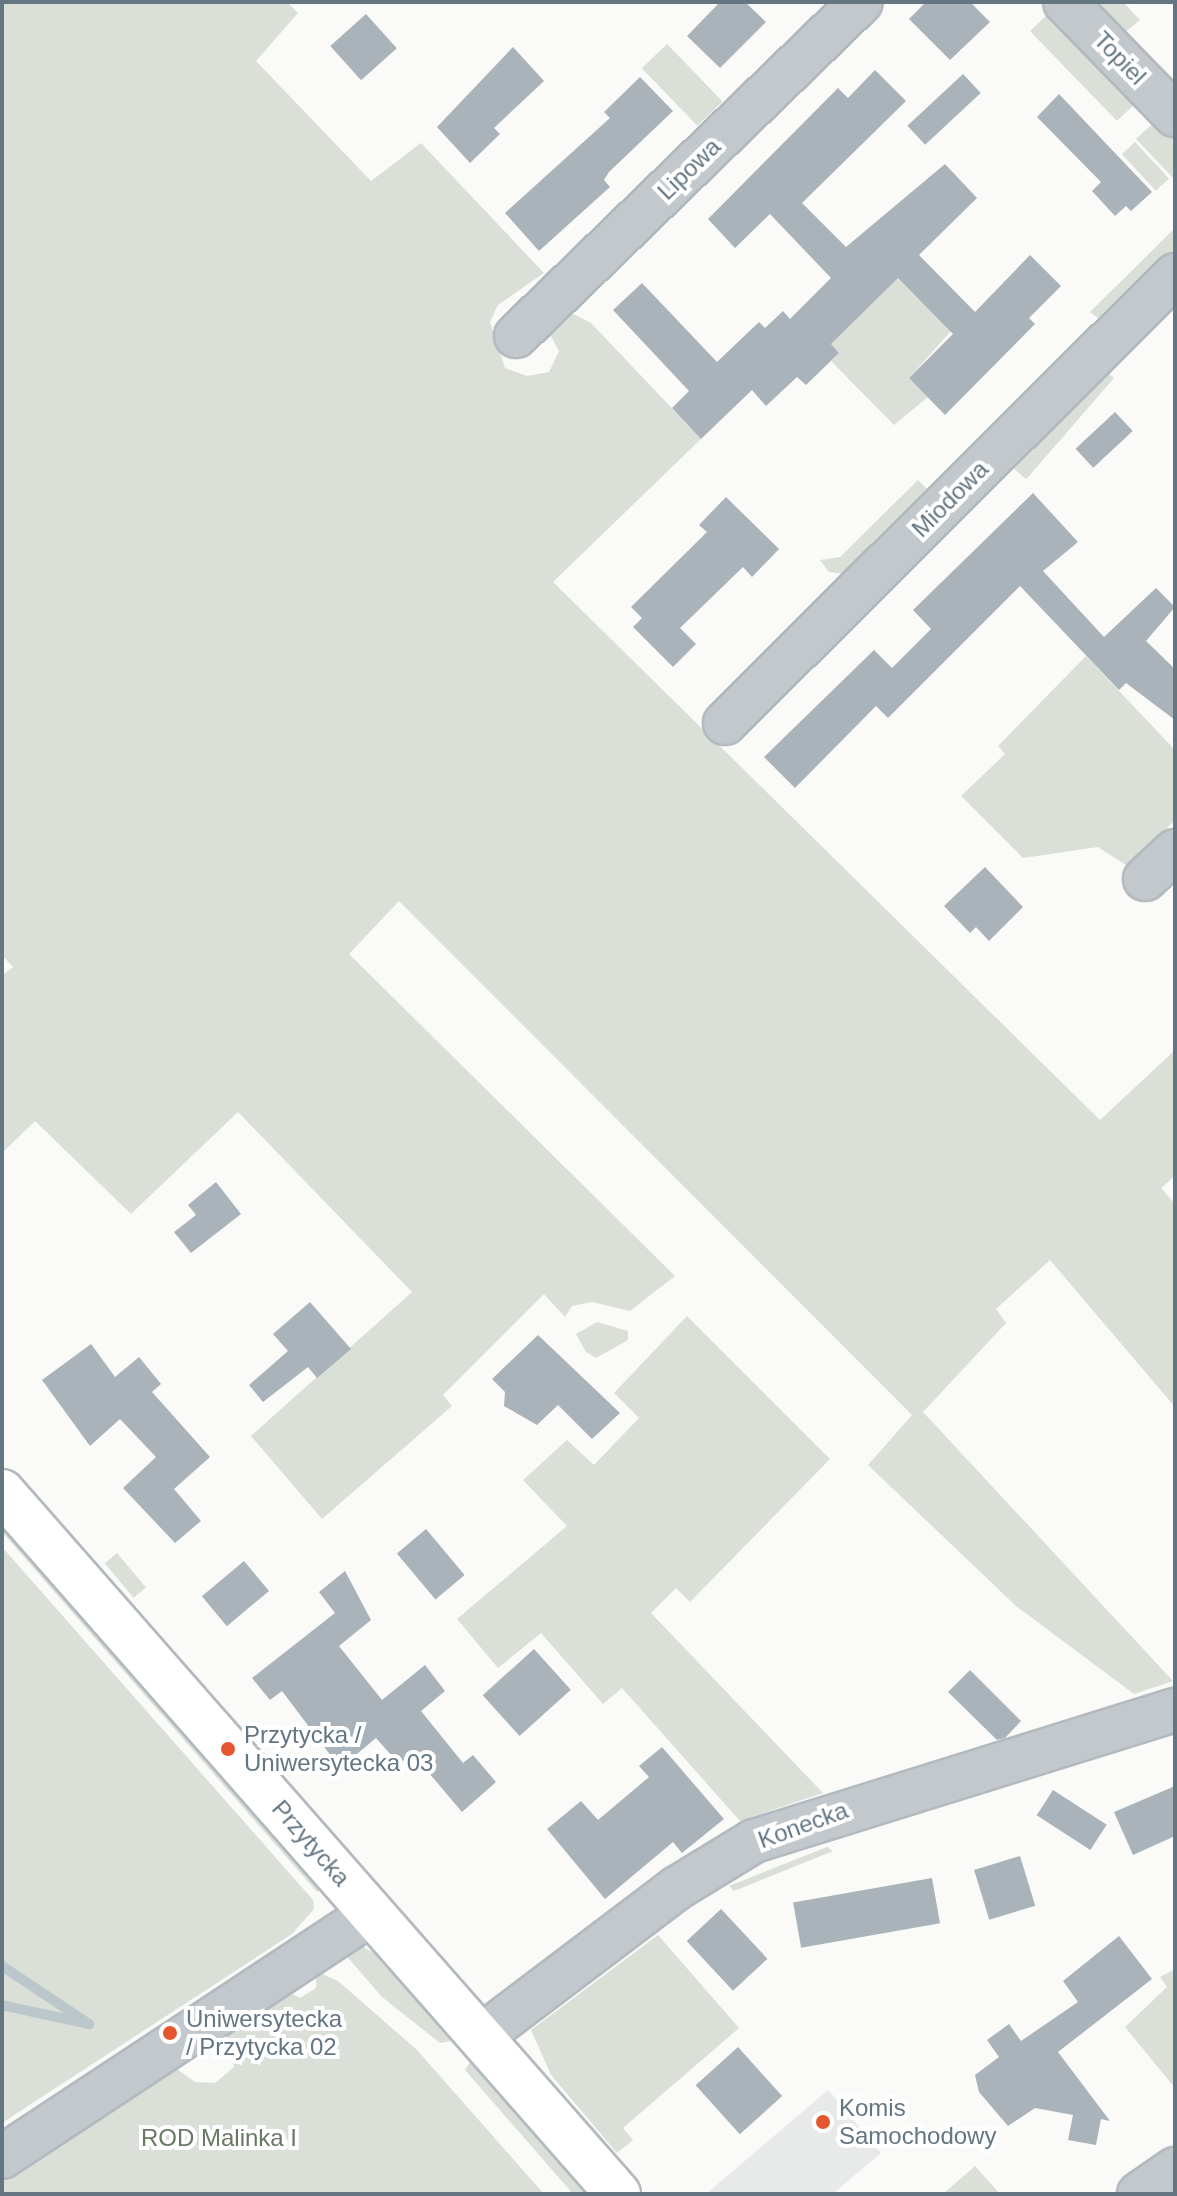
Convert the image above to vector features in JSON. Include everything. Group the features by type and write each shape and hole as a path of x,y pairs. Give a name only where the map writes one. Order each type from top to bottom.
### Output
{"main road":[{"name":"Przytycka","path":"2,1492 618,2194"}],"street":[{"name":"Lipowa","path":"516,336 861,2"},
{"name":"Topiel","path":"1065,2 1175,115"},
{"name":"Miodowa","path":"725,723 1175,275"},
{"path":"1145,879 1175,851"},
{"name":"Konecka","path":"480,2037 677,1888 754,1841 1175,1710"},
{"path":"2,2157 372,1913"},
{"path":"1139,2194 1175,2169"}],"shaded area":[{"name":"Komis Samochodowy","path":"828,2090 881,2153 833,2194 706,2194"}],"green space":[{"path":"2,2 287,2 298,13 256,61 371,181 421,143 544,273 498,305 490,322 505,368 527,376 549,372 559,351 548,331 564,309 591,323 701,439 553,582 1100,1120 1175,1050 1175,1176 1161,1188 1175,1204 1175,1407 1050,1260 996,1309 1006,1323 923,1412 1173,1681 1134,1694 1016,1606 868,1465 912,1415 399,901 349,954 675,1276 630,1311 592,1302 572,1306 565,1317 544,1294 443,1395 452,1406 322,1519 251,1436 412,1292 238,1112 131,1214 35,1121 2,1153 2,976 13,967 2,955"},
{"path":"1088,2 1123,2 1140,20 1122,35"},
{"path":"1051,11 1138,101 1117,121 1030,31"},
{"path":"667,44 723,102 697,126 642,68"},
{"path":"1157,120 1175,138 1175,180 1136,139"},
{"path":"1135,142 1169,179 1156,191 1122,154"},
{"path":"1175,228 1175,251 1104,323 1090,312"},
{"path":"897,277 951,331 909,378 928,397 894,425 831,361 839,353 831,344"},
{"path":"1099,365 1114,378 1026,479 1011,466"},
{"path":"918,480 930,492 846,574 829,572 820,560 840,557"},
{"path":"1086,656 1175,750 1175,820 1129,867 1098,847 1023,858 961,796 1005,754 998,746"},
{"path":"687,1316 830,1459 690,1602 676,1588 651,1613 823,1793 740,1821 622,1688 603,1704 541,1633 498,1668 457,1619 567,1526 523,1480 567,1440 594,1465 639,1418 614,1393"},
{"path":"597,1322 628,1331 628,1340 596,1358 586,1352 576,1334"},
{"path":"2,1524 322,1888 317,1892 2,1532"},
{"path":"2,1547 313,1900 314,1909 292,1934 2,2123"},
{"path":"117,1553 146,1587 134,1598 105,1563"},
{"path":"827,1847 833,1851 734,1891 729,1886"},
{"path":"658,1935 739,2028 623,2128 633,2140 617,2153 551,2075 531,2030"},
{"path":"359,1945 381,1956 451,2041 440,2043 382,1997 344,1953"},
{"path":"1175,1969 1175,2088 1125,2027 1167,1987 1160,1977"},
{"name":"ROD Malinka I","path":"316,1971 338,1981 417,2050 544,2194 2,2194 2,2182 174,2067 195,2082 215,2083 234,2067 226,2036 287,1991 300,1998 316,1988"},
{"path":"472,2059 593,2194 573,2194 465,2070"},
{"path":"975,2166 1000,2194 943,2194"}],"building":[{"path":"720,2 745,2 766,22 720,68 687,36"},
{"path":"926,2 970,2 990,22 950,60 909,19"},
{"path":"366,14 397,48 361,80 330,46"},
{"path":"513,47 544,81 494,128 500,134 470,163 437,127"},
{"path":"875,70 906,101 802,203 846,247 945,164 977,198 919,255 975,312 1030,255 1061,286 1029,318 1035,324 945,415 909,378 953,334 898,278 831,344 839,353 806,385 797,377 766,406 752,390 701,439 672,408 689,391 613,310 642,283 717,362 759,322 765,328 783,311 790,319 831,278 770,214 735,248 708,219 838,88 848,98"},
{"path":"963,74 981,93 925,145 907,126"},
{"path":"640,77 673,111 609,172 604,180 610,187 539,251 505,213 610,118 604,112"},
{"path":"1059,94 1152,192 1131,211 1126,206 1115,216 1092,191 1101,182 1037,117"},
{"path":"1115,412 1133,431 1093,468 1076,449"},
{"path":"1033,493 1078,542 1043,571 1104,637 1156,588 1175,607 1146,641 1175,669 1175,720 1126,683 1119,690 1020,586 888,718 876,706 795,788 764,757 874,650 892,668 931,629 913,610"},
{"path":"726,497 779,549 752,577 743,567 680,628 696,644 673,667 633,627 642,618 631,607 707,532 699,525"},
{"path":"985,867 1023,907 989,941 976,927 970,933 944,906"},
{"path":"216,1182 241,1214 191,1253 174,1232 196,1215 188,1205"},
{"path":"310,1302 351,1349 317,1378 308,1367 263,1402 249,1385 288,1351 273,1334"},
{"path":"538,1335 620,1413 592,1439 558,1405 537,1425 504,1406 505,1392 492,1379"},
{"path":"91,1344 115,1377 139,1357 161,1384 152,1392 210,1457 174,1489 201,1521 175,1543 123,1488 156,1457 120,1419 90,1446 42,1380"},
{"path":"426,1529 465,1575 435,1599 397,1553"},
{"path":"244,1561 269,1591 227,1626 202,1596"},
{"path":"345,1571 371,1620 339,1646 382,1700 425,1665 445,1691 421,1711 463,1763 473,1755 496,1782 462,1812 412,1753 399,1764 376,1738 340,1768 282,1691 270,1700 252,1678 335,1613 319,1592"},
{"path":"534,1649 571,1690 520,1736 483,1695"},
{"path":"970,1670 1021,1721 1005,1738 997,1740 948,1692"},
{"path":"662,1747 724,1819 682,1853 673,1842 605,1899 547,1829 581,1801 598,1820 649,1777 639,1766"},
{"path":"1175,1786 1175,1836 1133,1855 1114,1812"},
{"path":"1053,1790 1107,1825 1090,1850 1037,1815"},
{"path":"1020,1856 1035,1906 989,1920 974,1870"},
{"path":"932,1878 940,1923 801,1948 793,1902"},
{"path":"721,1909 767,1959 733,1991 687,1941"},
{"path":"1119,1936 1152,1979 1058,2052 1110,2121 1101,2119 1096,2145 1068,2140 1073,2115 1035,2108 1008,2126 979,2092 975,2075 999,2057 987,2040 1009,2024 1021,2041 1078,2002 1063,1981"},
{"path":"738,2047 782,2096 740,2134 696,2085"}],"waterway":[{"path":"2,1966 89,2024 2,2005"}],"place":[{"name":"Przytycka / Uniwersytecka 03","path":"228,1749"},
{"name":"Uniwersytecka / Przytycka 02","path":"170,2033"},
{"name":"Komis Samochodowy","path":"823,2122"}]}
